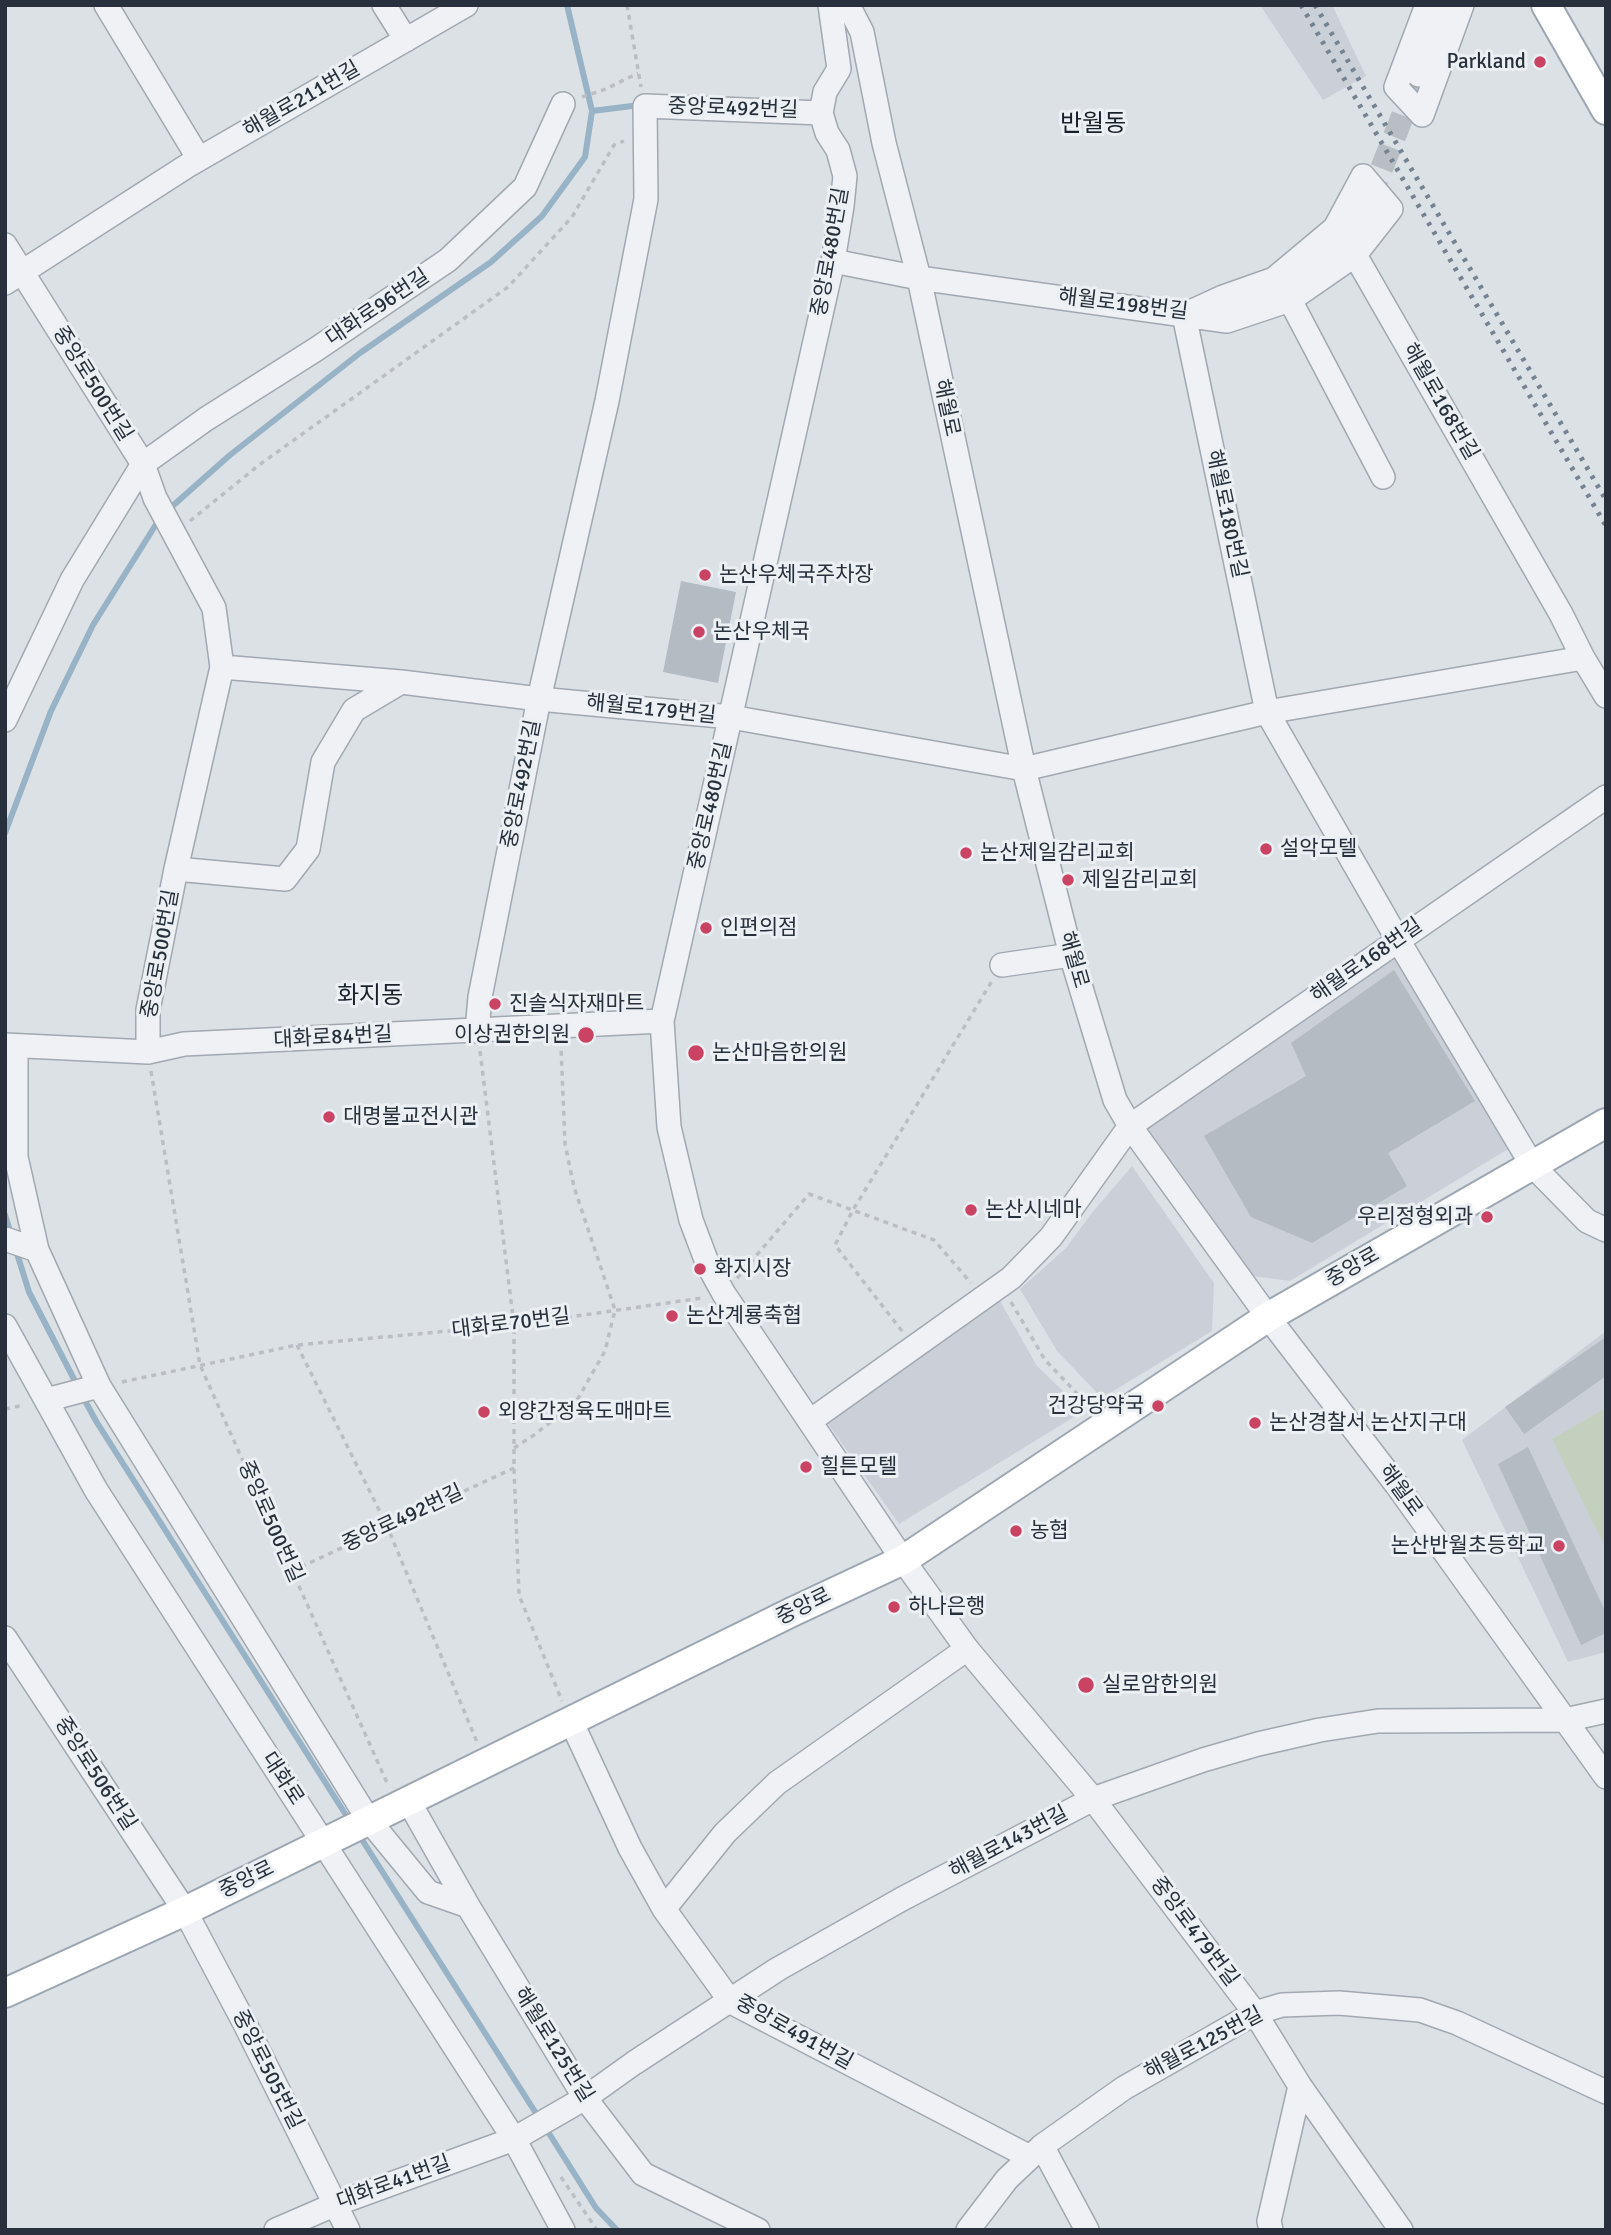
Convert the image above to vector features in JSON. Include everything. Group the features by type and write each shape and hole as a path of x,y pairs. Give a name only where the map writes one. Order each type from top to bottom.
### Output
{"main road":[{"path":"1546,5 1606,110"},
{"name":"중앙로","path":"5,1993 185,1911 368,1819 903,1560 1268,1317 1606,1123"}],"street":[{"path":"106,5 199,159"},
{"path":"384,5 406,40"},
{"name":"해월로211번길","path":"14,278 199,159 467,5"},
{"path":"821,113 825,92 839,69 830,5"},
{"name":"해월로","path":"848,5 862,32 884,143 919,278 1024,769 1071,955 1115,1100 1130,1126 1268,1317 1396,1484 1606,1777"},
{"path":"1427,5 1396,87 1422,115 1462,5"},
{"path":"1419,75 1444,5"},
{"path":"839,69 867,66"},
{"name":"대화로96번길","path":"143,464 206,419 315,350 448,260 525,187 563,104"},
{"name":"중앙로492번길","path":"477,1031 480,997 539,699 607,401 646,200 645,106 821,113"},
{"name":"중앙로480번길","path":"821,113 827,133 838,150 845,176 833,261 662,1021 669,1127 691,1220 708,1265 724,1294 903,1560"},
{"path":"1363,176 1391,209 1356,255 1290,300 1227,321 1184,315 1223,297 1274,279 1335,228 1363,176"},
{"name":"해월로198번길","path":"833,261 919,278 1184,315 1228,312 1280,291 1346,237 1369,200"},
{"name":"중앙로500번길","path":"5,245 14,278 143,464 155,498 214,608 222,667 176,869 148,1010 148,1052"},
{"name":"해월로168번길","path":"1356,255 1606,696"},
{"path":"1290,300 1384,477"},
{"name":"해월로180번길","path":"1184,315 1267,712 1532,1165 1587,1221 1606,1230"},
{"path":"5,720 72,580 143,464"},
{"path":"1024,769 1267,712 1583,658"},
{"name":"해월로179번길","path":"222,667 401,682 731,718 1024,769"},
{"path":"176,869 285,879 308,849 323,762 354,710 401,682"},
{"name":"해월로168번길","path":"810,1421 1011,1278 1051,1237 1130,1126 1606,797"},
{"path":"1002,965 1071,955"},
{"name":"대화로84번길","path":"10,1046 148,1052 184,1044 662,1021"},
{"path":"10,1046 16,1157 37,1250 99,1387 368,1819 428,1892 468,1906"},
{"path":"5,1239 37,1250"},
{"name":"대화로","path":"5,1326 96,1490 323,1843 523,2133 563,2230"},
{"path":"46,1399 99,1387"},
{"name":"중앙로479번길","path":"903,1560 967,1649 1093,1799 1255,2013 1300,2086 1401,2230"},
{"name":"중앙로506번길","path":"5,1638 185,1911"},
{"path":"664,1909 725,1833 777,1783 967,1649"},
{"name":"해월로143번길","path":"523,2133 585,2098 778,1969 1093,1799 1203,1760 1320,1730 1378,1721 1565,1720 1606,1711"},
{"name":"중앙로491번길","path":"570,1721 630,1848 664,1909 731,2002 1036,2152"},
{"name":"해월로125번길","path":"403,1802 585,2098 643,2174 758,2230"},
{"name":"중앙로505번길","path":"185,1911 348,2230"},
{"name":"해월로125번길","path":"968,2230 1007,2179 1036,2152 1124,2088 1255,2013 1282,2005 1339,2003 1419,2010 1457,2023 1606,2092"},
{"path":"1270,2230 1269,2221 1300,2086"},
{"name":"대화로41번길","path":"276,2230 336,2204 523,2133"},
{"path":"1036,2152 1087,2230"}],"path":[{"name":"중앙로492번길","path":"628,5 645,106"},
{"path":"606,89 638,73"},
{"path":"174,533 259,465 508,288 572,217 614,145 645,133"},
{"path":"915,1347 835,1245 853,1210 1002,965"},
{"path":"514,1448 576,1402 605,1351 615,1310 580,1211 565,1144 560,1027"},
{"path":"477,1031 514,1325 514,1468 519,1595 570,1721"},
{"name":"중앙로500번길","path":"148,1052 200,1365 292,1571 403,1802"},
{"path":"724,1294 809,1194 934,1240 992,1292 1045,1360 1107,1424"},
{"name":"대화로70번길","path":"99,1387 297,1345 514,1325 724,1294"},
{"path":"297,1345 387,1526 486,1762"},
{"name":"중앙로492번길","path":"292,1571 514,1468"}],"shaded area":[{"path":"1260,5 1332,5 1366,76 1323,100"},
{"path":"1394,957 1510,1148 1290,1281 1253,1276 1147,1128"},
{"path":"1132,1166 1214,1283 1212,1331 1102,1398 1057,1351 1020,1289 1066,1248"},
{"path":"1000,1301 1037,1366 1084,1411 899,1524 826,1421"},
{"name":"논산반월초등학교","path":"1606,1331 1606,1652 1568,1662 1462,1440"}],"green space":[{"path":"1606,1408 1606,1549 1552,1439"}],"building":[{"name":"논산우체국","path":"681,581 736,592 718,683 663,672"},
{"path":"1394,970 1475,1101 1388,1153 1407,1186 1312,1243 1251,1217 1204,1136 1306,1076 1291,1043"},
{"path":"1606,1337 1606,1376 1524,1434 1505,1407"},
{"path":"1528,1447 1606,1613 1606,1633 1581,1645 1498,1464"}],"waterway":[{"path":"168,510 230,455 360,353 491,262 542,216 585,157 592,111 567,5"},
{"path":"592,111 632,106"},
{"path":"5,833 51,711 93,625 160,518"},
{"path":"5,1215 11,1234"},
{"path":"15,1247 29,1292 78,1387"},
{"path":"83,1397 351,1823"},
{"path":"359,1835 539,2118"},
{"path":"545,2127 596,2208 617,2230"}],"tunnel":[{"path":"1369,200 1419,75"}],"railway":[{"path":"1301,5 1606,526"},
{"path":"1315,5 1606,500"}],"place":[{"name":"Parkland","path":"1540,62"},
{"name":"논산우체국주차장","path":"705,575"},
{"name":"논산우체국","path":"699,632"},
{"name":"설악모텔","path":"1266,849"},
{"name":"논산제일감리교회","path":"966,853"},
{"name":"제일감리교회","path":"1068,880"},
{"name":"인편의점","path":"706,928"},
{"name":"진솔식자재마트","path":"495,1004"},
{"name":"이상권한의원","path":"586,1035"},
{"name":"논산마음한의원","path":"696,1053"},
{"name":"대명불교전시관","path":"329,1117"},
{"name":"논산시네마","path":"971,1210"},
{"name":"우리정형외과","path":"1487,1217"},
{"name":"화지시장","path":"700,1269"},
{"name":"논산계룡축협","path":"672,1316"},
{"name":"건강당약국","path":"1158,1406"},
{"name":"외양간정육도매마트","path":"484,1412"},
{"name":"논산경찰서 논산지구대","path":"1255,1423"},
{"name":"힐튼모텔","path":"806,1467"},
{"name":"농협","path":"1016,1531"},
{"name":"논산반월초등학교","path":"1559,1546"},
{"name":"하나은행","path":"894,1607"},
{"name":"실로암한의원","path":"1086,1685"}],"district":[{"name":"반월동","path":"1093,125"},
{"name":"화지동","path":"370,997"}]}
